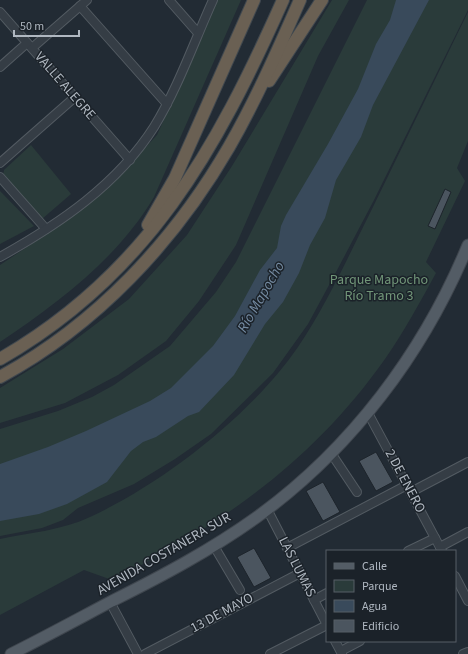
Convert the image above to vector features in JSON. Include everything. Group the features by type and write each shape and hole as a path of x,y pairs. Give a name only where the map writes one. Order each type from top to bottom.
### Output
{"highway":[{"path":"123,262 170,187 254,0"},
{"path":"0,358 37,335 70,311 123,262 167,212 205,156 241,89 283,0"},
{"path":"0,377 42,350 75,326 110,297 145,263 191,206 229,147 300,0"},
{"path":"247,112 322,0"}],"main road":[{"name":"AVENIDA COSTANERA SUR","path":"11,654 214,546 267,509 331,453 368,412 409,357 429,324 467,251"}],"street":[{"path":"0,67 88,0"},
{"path":"169,0 198,33"},
{"path":"0,257 46,229 96,193 130,160 154,127 167,104 213,0"},
{"path":"80,6 167,104"},
{"name":"VALLE ALEGRE","path":"0,12 130,160"},
{"path":"0,163 75,96"},
{"path":"0,177 46,229"},
{"name":"2 DE ENERO","path":"368,412 441,549"},
{"path":"331,453 357,492"},
{"path":"287,548 409,488 468,462"},
{"name":"LAS LUMAS","path":"267,509 326,623"},
{"path":"441,549 468,532"},
{"path":"410,550 435,538"},
{"path":"214,546 240,590"},
{"name":"13 DE MAYO","path":"145,654 300,572"},
{"path":"458,590 468,600"},
{"path":"314,600 326,594"},
{"path":"110,602 138,654"},
{"path":"271,654 326,626"},
{"path":"336,642 341,652 358,642"},
{"path":"463,654 468,652"}],"green space":[{"path":"215,0 241,0 154,197 123,240 85,278 65,295 0,342 0,265 54,229 113,183 157,135 191,60"},
{"path":"332,0 349,0 318,56 236,245 199,301 166,341 118,375 65,403 0,423 0,388 63,349 129,299 187,235 232,166"},
{"path":"367,0 468,0 468,10 374,200 308,324 273,373 211,434 175,459 134,484 78,508 63,520 42,528 0,536 0,429 58,411 92,397 114,385 170,346 216,292 236,262"},
{"name":"Parque Mapocho Río Tramo 3","path":"468,12 468,141 457,168 465,181 426,262 436,273 412,317 392,349 357,396 327,429 296,459 263,487 228,513 191,537 112,580 84,570 0,615 0,539 46,531 69,525 90,517 118,503 147,486 176,466 231,421 279,372 309,331 328,297"},
{"path":"31,145 71,194 42,219 3,176 4,170"},
{"path":"0,191 34,226 0,244"}],"water":[{"name":"Río Mapocho","path":"396,0 429,0 373,105 361,137 336,180 325,218 310,245 299,273 283,302 265,324 234,375 199,412 188,416 156,437 143,442 131,451 107,482 67,504 39,514 0,521 0,464 48,447 150,401 171,388 213,346 235,316 260,270 277,248 281,226 286,215 328,144 358,89 376,44 390,20"}],"building":[{"path":"445,189 451,192 435,229 428,226"},
{"path":"376,452 393,482 376,491 359,461"},
{"path":"323,482 340,512 323,521 306,491"},
{"path":"254,548 271,578 254,587 237,557"}]}
